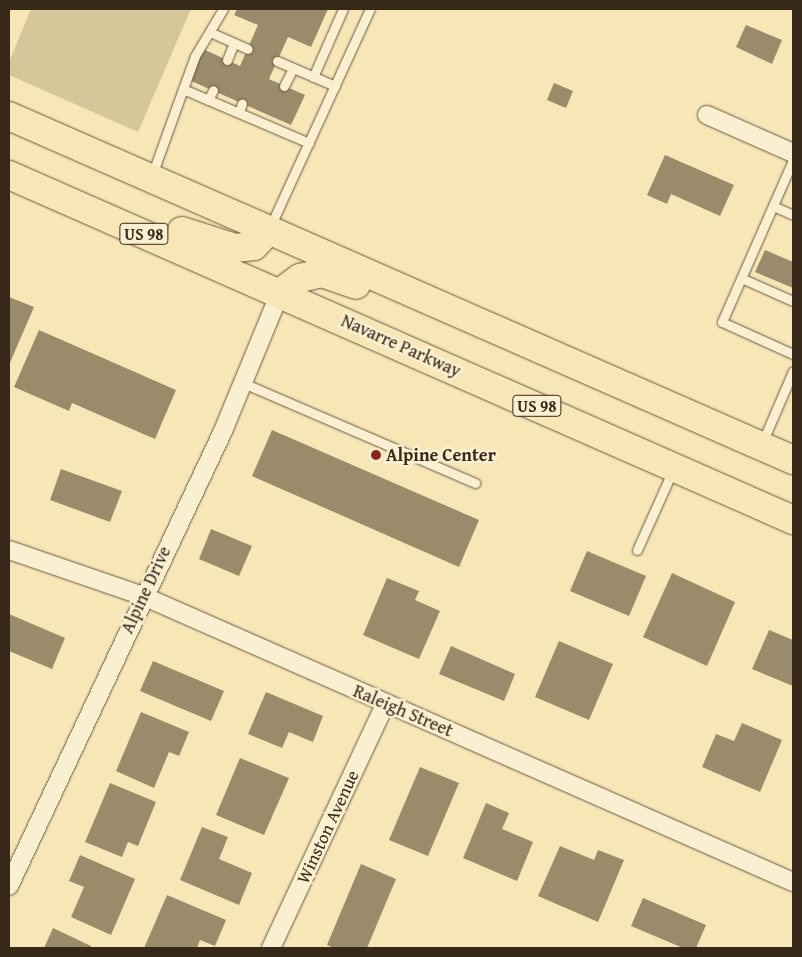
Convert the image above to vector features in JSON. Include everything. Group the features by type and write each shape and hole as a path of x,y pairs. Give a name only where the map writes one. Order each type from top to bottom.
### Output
{"highway":[{"path":"9,116 793,460"},
{"path":"9,156 212,244 254,246 269,230"},
{"name":"Navarre Parkway","path":"9,175 793,520"},
{"path":"280,293 300,278 322,273 592,388 625,386"}],"street":[{"path":"707,115 793,153"},
{"name":"Alpine Drive","path":"9,886 243,383 280,293"},
{"name":"Raleigh Street","path":"9,550 143,596 385,705 793,882"},
{"name":"Winston Avenue","path":"271,948 385,705"}],"lane":[{"path":"151,178 195,56 212,33 223,9"},
{"path":"313,77 343,9"},
{"path":"269,230 370,9"},
{"path":"212,33 248,49"},
{"path":"227,60 234,43"},
{"path":"277,61 335,86"},
{"path":"284,86 293,68"},
{"path":"183,89 239,113 269,120 309,143"},
{"path":"208,100 213,90"},
{"path":"239,113 242,103"},
{"path":"793,160 722,322 793,354"},
{"path":"773,206 793,215"},
{"path":"741,278 793,301"},
{"path":"760,446 793,371"},
{"path":"243,383 475,483"},
{"path":"637,550 674,467"}],"shaded area":[{"path":"31,9 191,9 138,132 9,75 9,62"}],"building":[{"path":"237,9 328,9 311,47 288,37 269,79 305,95 291,125 189,80 203,49 240,66 258,25 234,15"},
{"path":"746,25 782,40 772,64 736,47"},
{"path":"554,83 573,91 566,108 547,100"},
{"path":"665,155 734,185 720,216 671,194 667,204 647,195"},
{"path":"765,250 793,262 793,288 755,272"},
{"path":"9,297 34,307 9,365"},
{"path":"39,330 176,390 155,439 72,403 69,411 14,387"},
{"path":"272,430 479,520 459,567 252,476"},
{"path":"61,469 122,491 110,522 50,500"},
{"path":"211,529 252,546 239,576 199,559"},
{"path":"587,551 646,576 629,616 570,591"},
{"path":"672,573 735,602 707,666 643,637"},
{"path":"387,578 419,591 415,600 440,611 419,659 363,635"},
{"path":"9,614 65,638 52,669 9,651"},
{"path":"769,630 793,640 793,686 752,669"},
{"path":"559,641 613,664 589,720 535,697"},
{"path":"451,646 515,674 504,701 439,674"},
{"path":"153,661 224,691 211,721 140,691"},
{"path":"266,692 323,716 313,742 289,732 282,748 248,734"},
{"path":"141,712 189,732 179,756 169,752 154,788 116,771"},
{"path":"742,723 782,740 760,792 702,767 716,734 734,741"},
{"path":"240,758 289,778 264,835 216,815"},
{"path":"420,767 459,783 428,856 389,840"},
{"path":"110,783 156,802 138,846 128,842 122,857 85,842"},
{"path":"486,803 509,813 502,829 533,842 517,881 463,858"},
{"path":"202,827 228,837 219,859 252,873 239,905 180,880"},
{"path":"560,846 594,860 598,850 624,860 598,922 538,896"},
{"path":"80,855 135,879 111,935 71,917 84,887 69,881"},
{"path":"361,864 396,879 367,948 334,948 327,945"},
{"path":"167,895 226,920 215,946 200,940 197,948 144,948"},
{"path":"643,898 706,925 696,948 683,948 631,926"},
{"path":"53,928 91,946 90,948 44,948"}],"place":[{"name":"Alpine Center","path":"376,455"}]}
